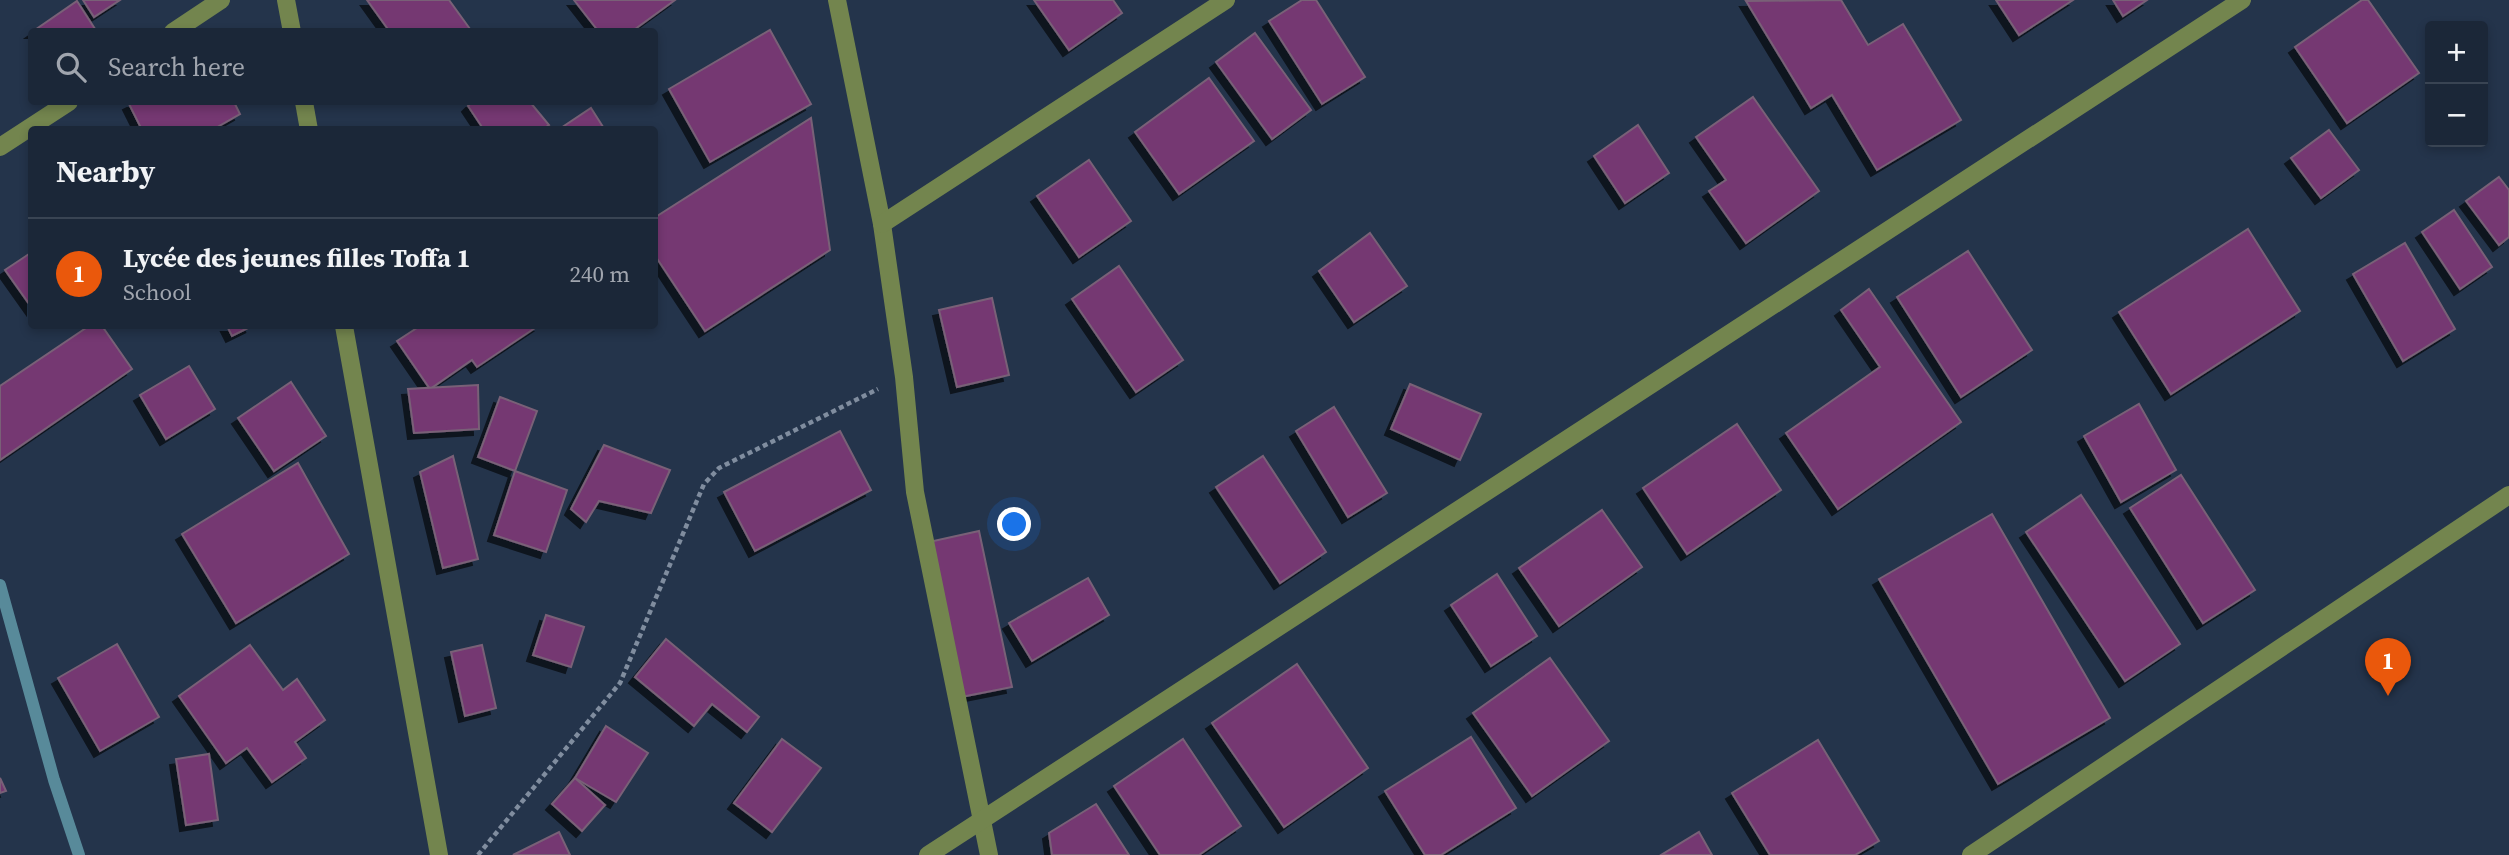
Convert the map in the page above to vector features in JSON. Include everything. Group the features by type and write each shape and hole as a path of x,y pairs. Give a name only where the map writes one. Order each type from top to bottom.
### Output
{"street":[{"path":"179,28 221,0"},
{"path":"286,0 291,28"},
{"path":"837,0 882,224 904,377 915,492 979,821 989,855"},
{"path":"882,224 1226,0"},
{"path":"928,855 2242,0"},
{"path":"32,126 64,105"},
{"path":"305,105 308,126"},
{"path":"0,147 28,129"},
{"path":"345,329 439,855"},
{"path":"1971,855 2509,495"}],"path":[{"path":"478,855 620,683 704,484 719,468 904,377"}],"building":[{"path":"83,0 120,0 94,17"},
{"path":"367,0 449,0 469,28 387,28"},
{"path":"574,0 675,0 636,28 596,28"},
{"path":"1034,0 1113,0 1122,13 1069,50"},
{"path":"1302,0 1316,0 1365,77 1322,104 1269,21"},
{"path":"1841,0 1868,45 1903,24 1961,120 1877,170 1832,95 1811,108 1746,1"},
{"path":"1996,0 2073,0 2019,35"},
{"path":"2113,0 2147,0 2123,16"},
{"path":"2362,0 2368,0 2419,73 2347,123 2295,47"},
{"path":"77,1 94,28 38,28"},
{"path":"770,30 811,104 710,162 669,89"},
{"path":"1255,33 1311,110 1272,139 1216,62"},
{"path":"1209,78 1254,141 1179,194 1135,132"},
{"path":"1753,97 1819,191 1746,243 1709,191 1726,180 1696,137"},
{"path":"130,105 236,105 240,114 219,126 140,126"},
{"path":"532,105 549,125 481,126 468,106"},
{"path":"591,108 602,126 564,126"},
{"path":"811,118 830,250 705,331 658,260 658,215"},
{"path":"1638,125 1669,173 1625,203 1594,156"},
{"path":"2329,130 2359,170 2321,198 2291,158"},
{"path":"1089,160 1131,221 1079,257 1037,196"},
{"path":"2499,177 2509,190 2509,237 2499,245 2466,201"},
{"path":"2454,210 2492,267 2460,289 2422,232"},
{"path":"2248,229 2300,311 2171,394 2119,312"},
{"path":"1370,233 1407,286 1354,322 1319,271"},
{"path":"2405,243 2455,329 2403,361 2353,274"},
{"path":"1968,251 2032,350 1961,397 1897,297"},
{"path":"28,255 28,302 5,270"},
{"path":"1119,266 1183,360 1136,392 1072,299"},
{"path":"1869,289 1961,422 1838,509 1786,433 1880,367 1841,310"},
{"path":"992,298 1009,375 957,387 939,310"},
{"path":"85,329 104,329 132,369 0,460 0,386"},
{"path":"228,329 246,329 232,336"},
{"path":"415,329 534,329 477,367 472,360 430,389 397,341"},
{"path":"189,366 215,409 166,439 140,395"},
{"path":"291,382 326,436 274,471 238,418"},
{"path":"1410,384 1481,414 1460,460 1391,429"},
{"path":"478,385 479,429 414,433 408,389"},
{"path":"500,397 537,411 515,471 478,457"},
{"path":"2139,404 2176,470 2121,502 2084,436"},
{"path":"1334,407 1387,493 1348,517 1296,431"},
{"path":"1737,424 1781,490 1687,554 1643,488"},
{"path":"840,431 871,490 755,551 724,492"},
{"path":"604,445 670,470 651,513 599,501 586,522 571,509"},
{"path":"453,456 478,559 443,568 420,472"},
{"path":"1263,456 1326,552 1280,583 1216,487"},
{"path":"298,463 349,554 236,623 182,534"},
{"path":"515,471 567,490 546,552 494,535"},
{"path":"2181,475 2255,590 2203,623 2130,508"},
{"path":"2081,495 2180,644 2125,681 2026,532"},
{"path":"1602,510 1642,567 1559,626 1519,568"},
{"path":"1992,514 2110,718 1998,784 1879,579"},
{"path":"979,531 1012,687 961,697 929,542"},
{"path":"1497,574 1537,636 1491,666 1451,605"},
{"path":"1088,578 1109,615 1032,661 1009,623"},
{"path":"546,615 584,627 571,667 533,655"},
{"path":"666,639 759,717 747,732 712,704 694,726 635,677"},
{"path":"117,644 159,717 100,751 58,678"},
{"path":"250,645 283,690 297,679 325,720 295,742 306,758 272,782 247,748 226,763 179,696"},
{"path":"482,645 496,708 465,716 451,652"},
{"path":"1550,658 1609,741 1532,796 1473,713"},
{"path":"1297,664 1368,768 1284,827 1212,723"},
{"path":"606,726 648,753 616,802 575,778"},
{"path":"1471,737 1516,808 1441,855 1425,855 1385,791"},
{"path":"782,739 821,768 772,832 734,803"},
{"path":"1183,739 1241,826 1199,855 1160,855 1114,786"},
{"path":"1818,740 1879,841 1855,855 1770,855 1732,793"},
{"path":"209,754 218,820 186,825 176,759"},
{"path":"0,778 6,791 0,793"},
{"path":"575,778 605,805 582,831 552,804"},
{"path":"1096,804 1129,855 1052,855 1049,833"},
{"path":"559,832 570,855 513,855"},
{"path":"1699,832 1712,855 1661,855"}],"waterway":[{"path":"0,585 54,780 79,855"}],"place":[{"name":"Lycée des jeunes filles Toffa 1","path":"2388,696"}]}
